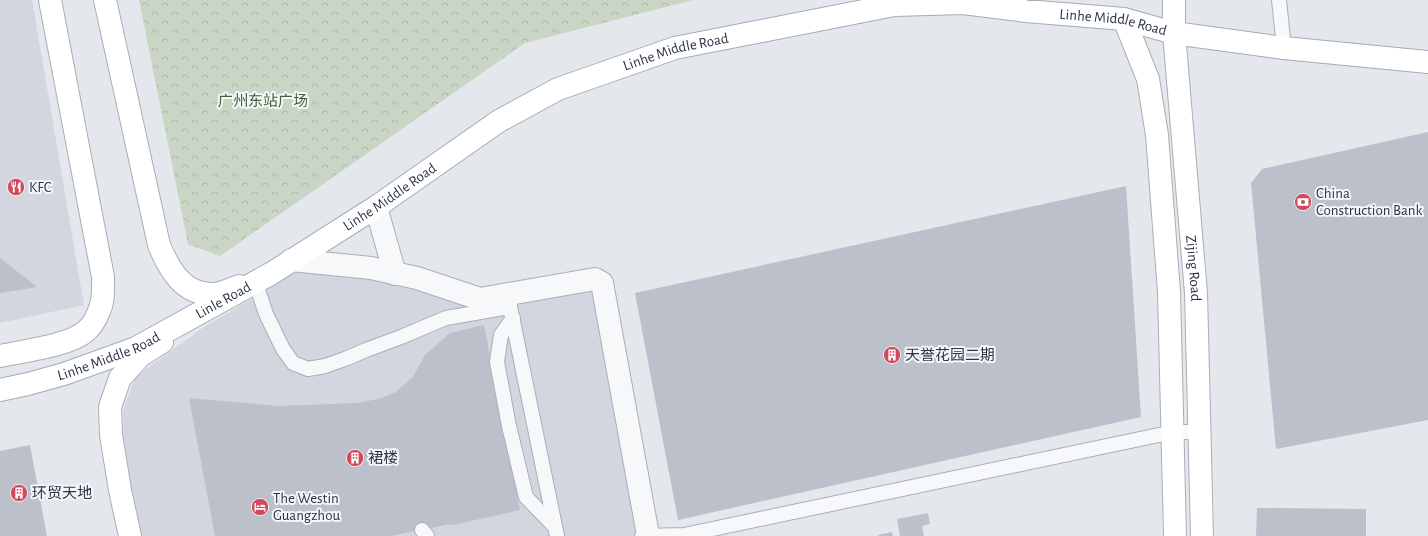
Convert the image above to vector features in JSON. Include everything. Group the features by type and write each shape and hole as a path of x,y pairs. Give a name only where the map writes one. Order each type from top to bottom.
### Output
{"main road":[{"name":"Linhe Middle Road","path":"0,356 56,344 74,338 85,332 93,324 100,310 102,296 103,278 50,0"},
{"name":"Linle Road","path":"105,0 159,245 167,264 178,279 190,289 202,293 214,294 255,281"},
{"name":"Zijing Road","path":"1174,0 1174,33 1196,293 1201,432 1202,536"},
{"name":"Linhe Middle Road","path":"0,390 64,374 136,348 255,281 272,273 376,207 499,121 558,90 675,48 894,5 963,3 1124,19 1174,33 1284,48 1428,62"},
{"name":"Zijing Road","path":"1124,19 1148,79 1157,135 1169,292 1175,536"},
{"name":"Linle Road","path":"130,536 120,490 111,435 110,407 120,378 140,356 255,281"}],"street":[{"path":"376,207 395,274"},
{"path":"291,260 371,268 417,278 480,299 511,306 595,279 602,283 648,536"}],"lane":[{"path":"1279,0 1284,48"},
{"path":"255,281 266,314 283,349 292,363 308,369 325,366 345,359 446,318 511,306"},
{"path":"511,306 556,532"},
{"path":"511,306 501,335 497,362 509,426 526,496 556,532"},
{"path":"642,536 684,535 1173,432 1201,432"}],"shaded area":[{"path":"0,0 32,0 84,305 0,323"},
{"path":"298,271 411,283 488,306 595,285 639,536 141,536 124,453 123,411 135,377 204,327"}],"green space":[{"name":"广州东站广场","path":"139,0 693,0 525,43 220,256 188,244"}],"building":[{"path":"1428,132 1428,420 1276,449 1251,183 1262,169"},
{"name":"天誉花园二期","path":"1126,186 1141,417 678,520 635,293"},
{"path":"0,258 37,287 0,293"},
{"name":"裙楼","path":"484,325 520,510 453,525 450,524 390,536 215,536 189,398 278,406 358,403 382,398 396,392 413,377 425,355 450,333"},
{"name":"环贸天地","path":"30,445 47,536 0,536 0,451"},
{"path":"1257,508 1366,509 1366,536 1256,536"},
{"path":"928,513 930,524 922,526 924,536 900,536 897,519"},
{"path":"892,532 893,536 878,536 878,535"}],"place":[{"name":"KFC","path":"16,187"},
{"name":"China Construction Bank","path":"1303,202"},
{"name":"天誉花园二期","path":"892,355"},
{"name":"裙楼","path":"355,458"},
{"name":"环贸天地","path":"19,493"},
{"name":"The Westin Guangzhou","path":"260,507"}]}
